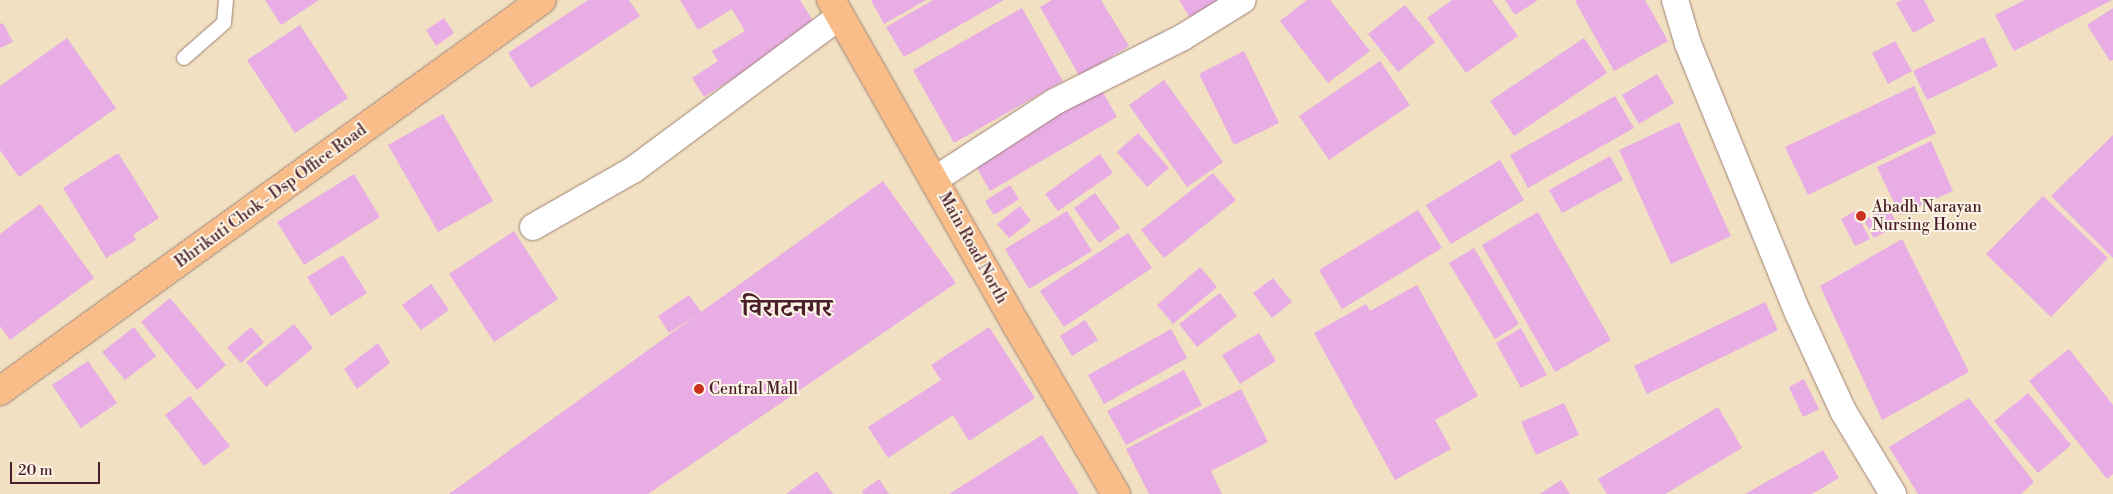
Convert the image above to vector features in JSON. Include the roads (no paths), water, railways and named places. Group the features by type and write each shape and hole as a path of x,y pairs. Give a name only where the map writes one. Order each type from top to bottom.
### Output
{"main road":[{"name":"Bhrikuti Chok - Dsp Office Road","path":"0,391 542,0"},
{"name":"Main Road North","path":"836,8 1017,326 1116,494"}],"street":[{"path":"934,180 1054,102 1183,37 1243,0"},
{"path":"1675,0 1688,44 1798,313 1842,411 1893,494"},
{"path":"533,227 633,170 836,8"}],"lane":[{"path":"184,58 224,23 226,0"}],"place":[{"name":"Abadh Narayan Nursing Home","path":"1861,216"},
{"name":"Central Mall","path":"699,389"}],"district":[{"name":"विराटनगर","path":"787,309"}]}
